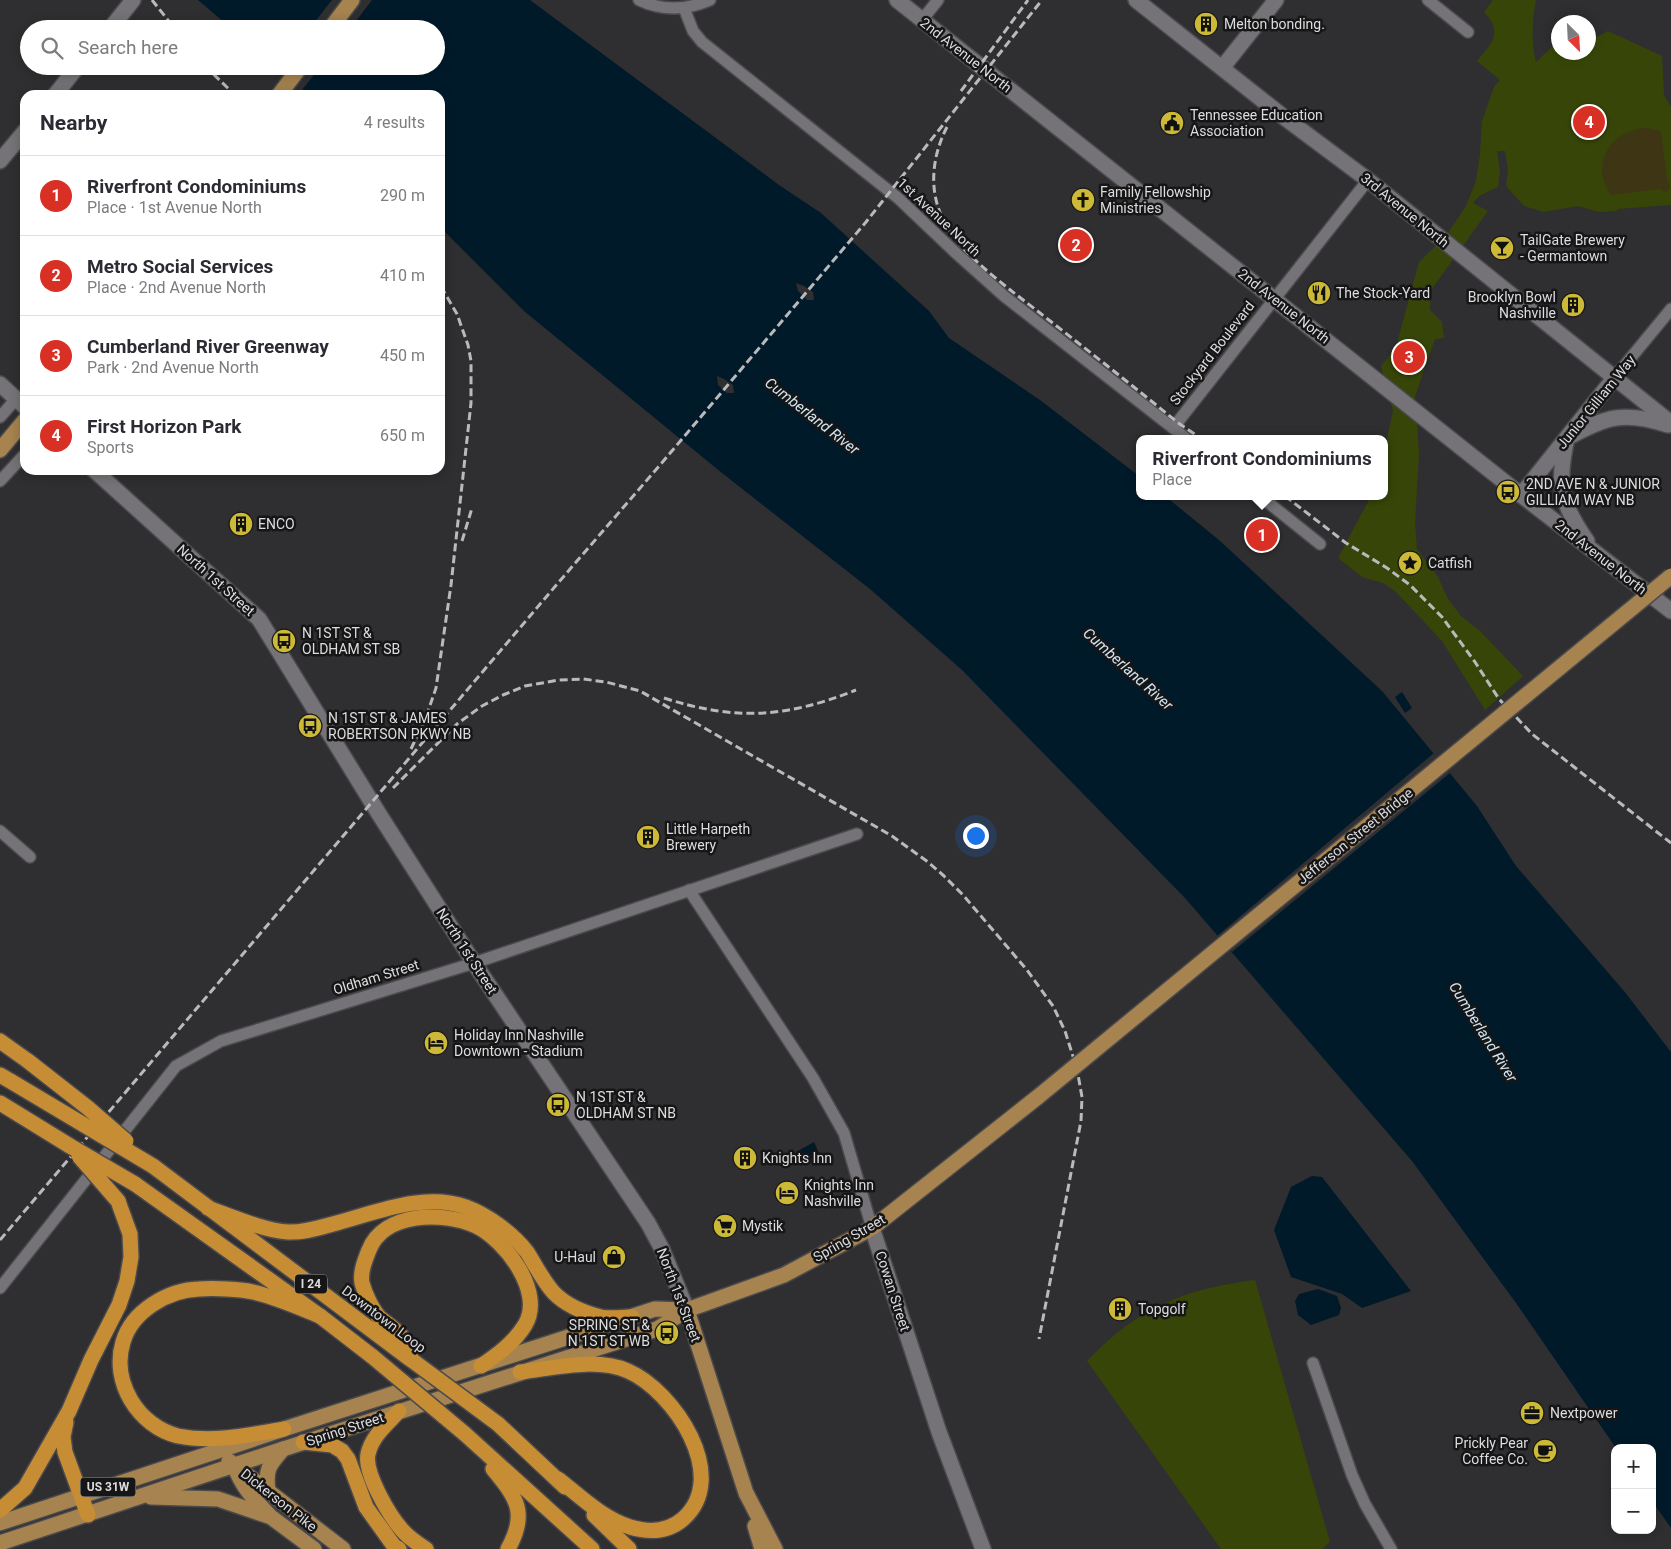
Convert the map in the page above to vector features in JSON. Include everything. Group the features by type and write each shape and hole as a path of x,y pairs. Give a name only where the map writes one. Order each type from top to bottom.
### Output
{"highway":[{"path":"0,1041 88,1108 153,1166"},
{"name":"Downtown Loop","path":"6,1079 153,1166 498,1424 629,1549"},
{"name":"I 24","path":"0,1104 135,1184 320,1316 470,1437 592,1549"},
{"path":"0,1510 25,1488 69,1411 91,1360 119,1305 127,1281 131,1257 130,1234 118,1201 70,1146"},
{"path":"208,1208 253,1224 287,1232 312,1230 388,1208 433,1201 466,1207 494,1222 514,1237 554,1293 566,1303 603,1318 632,1316"},
{"path":"413,1361 402,1337 378,1315 366,1294 362,1282 362,1273 372,1242 386,1229 404,1220 427,1216 456,1220 476,1226 492,1237 511,1256 523,1275 531,1304 526,1324 502,1352 481,1366"},
{"path":"284,1428 211,1440 178,1435 156,1427 140,1414 129,1399 122,1379 120,1358 123,1341 132,1323 148,1308 164,1297 199,1289 251,1291 320,1316"},
{"path":"520,1372 594,1363 628,1371 652,1387 685,1426 695,1446 702,1480 700,1494 693,1510 668,1529 650,1531 630,1527 608,1517 558,1480"},
{"path":"69,1411 63,1437 65,1452 88,1514"},
{"path":"399,1411 377,1434 368,1455 372,1478 387,1508 403,1531 426,1549"},
{"path":"470,1437 517,1502 519,1517 516,1535 508,1549"},
{"path":"303,1442 332,1445 342,1451 348,1459 366,1507 398,1549"}],"main road":[{"path":"337,20 352,0"},
{"path":"283,90 294,75"},
{"path":"0,450 20,426"},
{"name":"Jefferson Street Bridge","path":"1039,1096 1671,576"},
{"name":"Spring Street","path":"0,1543 303,1442 657,1329 687,1310 784,1275 872,1228 1039,1096"},
{"name":"Spring Street","path":"0,1523 247,1440 632,1316 655,1309 687,1310"},
{"name":"North 1st Street","path":"687,1310 746,1491 762,1549"},
{"path":"247,1440 236,1454 234,1465 240,1482 271,1518"},
{"path":"268,1491 266,1474 269,1465 283,1449"},
{"name":"Dickerson Pike","path":"216,1451 343,1549"},
{"name":"North 1st Street","path":"746,1491 775,1549"},
{"name":"Dickerson Pike","path":"141,1497 218,1499 271,1518 314,1549"}],"street":[{"path":"116,20 133,0"},
{"path":"639,0 660,7 684,8 710,0"},
{"name":"2nd Avenue North","path":"897,0 1521,495 1671,611"},
{"path":"922,20 938,0"},
{"name":"3rd Avenue North","path":"1136,0 1285,118 1368,180 1671,425"},
{"path":"1222,68 1276,0"},
{"path":"1428,0 1468,32"},
{"name":"1st Avenue North","path":"684,8 693,32 702,42 898,198 1004,296 1182,435"},
{"path":"59,90 71,75"},
{"path":"0,161 20,137"},
{"name":"Stockyard Boulevard","path":"1173,428 1368,180"},
{"name":"Junior Gilliam Way","path":"1521,495 1671,309"},
{"path":"0,384 20,403 0,417"},
{"path":"1595,552 1567,509 1562,491 1560,478 1567,438 1588,426 1622,417 1640,417 1671,425"},
{"path":"0,481 20,459"},
{"name":"North 1st Street","path":"100,475 259,619 379,814 474,963 648,1223 662,1249 687,1310"},
{"path":"1265,500 1320,544"},
{"path":"0,830 30,857"},
{"name":"Oldham Street","path":"0,1288 176,1066 221,1041 474,963 857,834"},
{"name":"Cowan Street","path":"689,890 813,1078 844,1133 872,1228 939,1432 983,1549"},
{"path":"1313,1363 1352,1475 1365,1504 1391,1549"}],"green space":[{"path":"1493,0 1536,0 1533,46 1536,62 1551,48 1551,60 1596,60 1596,37 1608,31 1662,56 1664,95 1671,107 1671,205 1599,212 1578,206 1544,212 1524,206 1506,186 1508,170 1505,151 1497,151 1500,172 1498,187 1479,196 1473,203 1488,211 1431,290 1430,310 1442,322 1444,338 1435,339 1415,396 1419,452 1415,523 1417,549 1438,577 1448,599 1461,616 1480,631 1523,676 1485,710 1442,641 1395,591 1383,583 1362,577 1338,558 1369,500 1388,500 1388,435 1393,411 1381,366 1396,347 1419,262 1446,236 1466,206 1476,181 1482,121 1494,87 1500,80 1477,61 1491,44 1493,38 1494,32 1490,19 1484,12"},
{"name":"Topgolf","path":"1255,1280 1330,1542 1322,1549 1221,1549 1087,1361 1124,1327 1143,1314 1163,1304 1206,1289"}],"sand":[{"path":"1647,128 1661,131 1667,180 1670,184 1670,189 1666,192 1660,189 1611,195 1602,172 1603,160 1607,150 1614,141 1623,135 1634,130"}],"water":[{"name":"Cumberland River","path":"198,0 530,0 779,185 821,213 929,311 949,338 1040,400 1136,474 1136,500 1170,500 1219,540 1382,691 1477,806 1516,866 1624,991 1671,1052 1671,1528 1656,1507 1656,1444 1613,1444 1516,1303 1412,1161 1185,898 962,670 870,589 722,473 524,311 445,232 445,90 298,90 283,75 445,75 445,20 221,20"},
{"path":"1402,692 1412,708 1405,713 1395,697"},
{"path":"814,1142 819,1153 805,1162 798,1151"},
{"path":"1312,1176 1322,1177 1411,1291 1362,1308 1342,1294 1291,1277 1274,1230 1291,1187"},
{"path":"1318,1289 1337,1296 1341,1308 1339,1315 1311,1325 1298,1315 1295,1301 1299,1294"}],"pier":[{"path":"332,0 372,0 357,20 316,20"},
{"path":"279,75 314,75 302,90 295,90"},
{"path":"796,283 813,292 814,300 807,300 798,291"},
{"path":"717,376 733,385 734,393 727,393 718,385"},
{"path":"1434,753 1450,773 1232,952 1217,936"}],"railway":[{"path":"152,0 168,20"},
{"path":"961,91 1028,0"},
{"path":"0,1240 866,222 1042,0"},
{"path":"214,75 230,90"},
{"path":"947,127 935,163 934,189 940,213 954,237 976,261 1002,284 1196,435"},
{"path":"411,749 426,717 436,688 451,585 471,403 471,361 468,345 457,314 445,294"},
{"path":"1290,500 1346,543 1387,568 1410,585 1442,617 1499,699 1532,734 1671,843"},
{"path":"462,541 472,508"},
{"path":"393,788 457,724 482,706 503,695 525,686 559,680 583,679 606,682 640,691 892,836 928,862 963,895 1027,970 1053,1006 1065,1031 1077,1069 1082,1097 1081,1121 1039,1339"},
{"path":"664,698 714,710 760,713 806,706 856,690"}],"place":[{"name":"Melton bonding.","path":"1206,24"},
{"name":"First Horizon Park","path":"1589,122"},
{"name":"Tennessee Education Association","path":"1172,123"},
{"name":"Family Fellowship Ministries","path":"1083,200"},
{"name":"Metro Social Services","path":"1076,245"},
{"name":"TailGate Brewery - Germantown","path":"1502,248"},
{"name":"The Stock-Yard","path":"1319,293"},
{"name":"Brooklyn Bowl Nashville","path":"1573,305"},
{"name":"Cumberland River Greenway","path":"1409,357"},
{"name":"2ND AVE N & JUNIOR GILLIAM WAY NB","path":"1508,492"},
{"name":"ENCO","path":"241,524"},
{"name":"Riverfront Condominiums","path":"1262,535"},
{"name":"Catfish","path":"1410,563"},
{"name":"N 1ST ST & OLDHAM ST SB","path":"284,641"},
{"name":"N 1ST ST & JAMES ROBERTSON PKWY NB","path":"310,726"},
{"name":"Little Harpeth Brewery","path":"648,837"},
{"name":"Holiday Inn Nashville Downtown - Stadium","path":"436,1043"},
{"name":"N 1ST ST & OLDHAM ST NB","path":"558,1105"},
{"name":"Knights Inn","path":"745,1158"},
{"name":"Knights Inn Nashville","path":"787,1193"},
{"name":"Mystik","path":"725,1226"},
{"name":"U-Haul","path":"614,1257"},
{"name":"Topgolf","path":"1120,1309"},
{"name":"SPRING ST & N 1ST ST WB","path":"667,1333"},
{"name":"Nextpower","path":"1532,1413"},
{"name":"Prickly Pear Coffee Co.","path":"1545,1451"}]}
